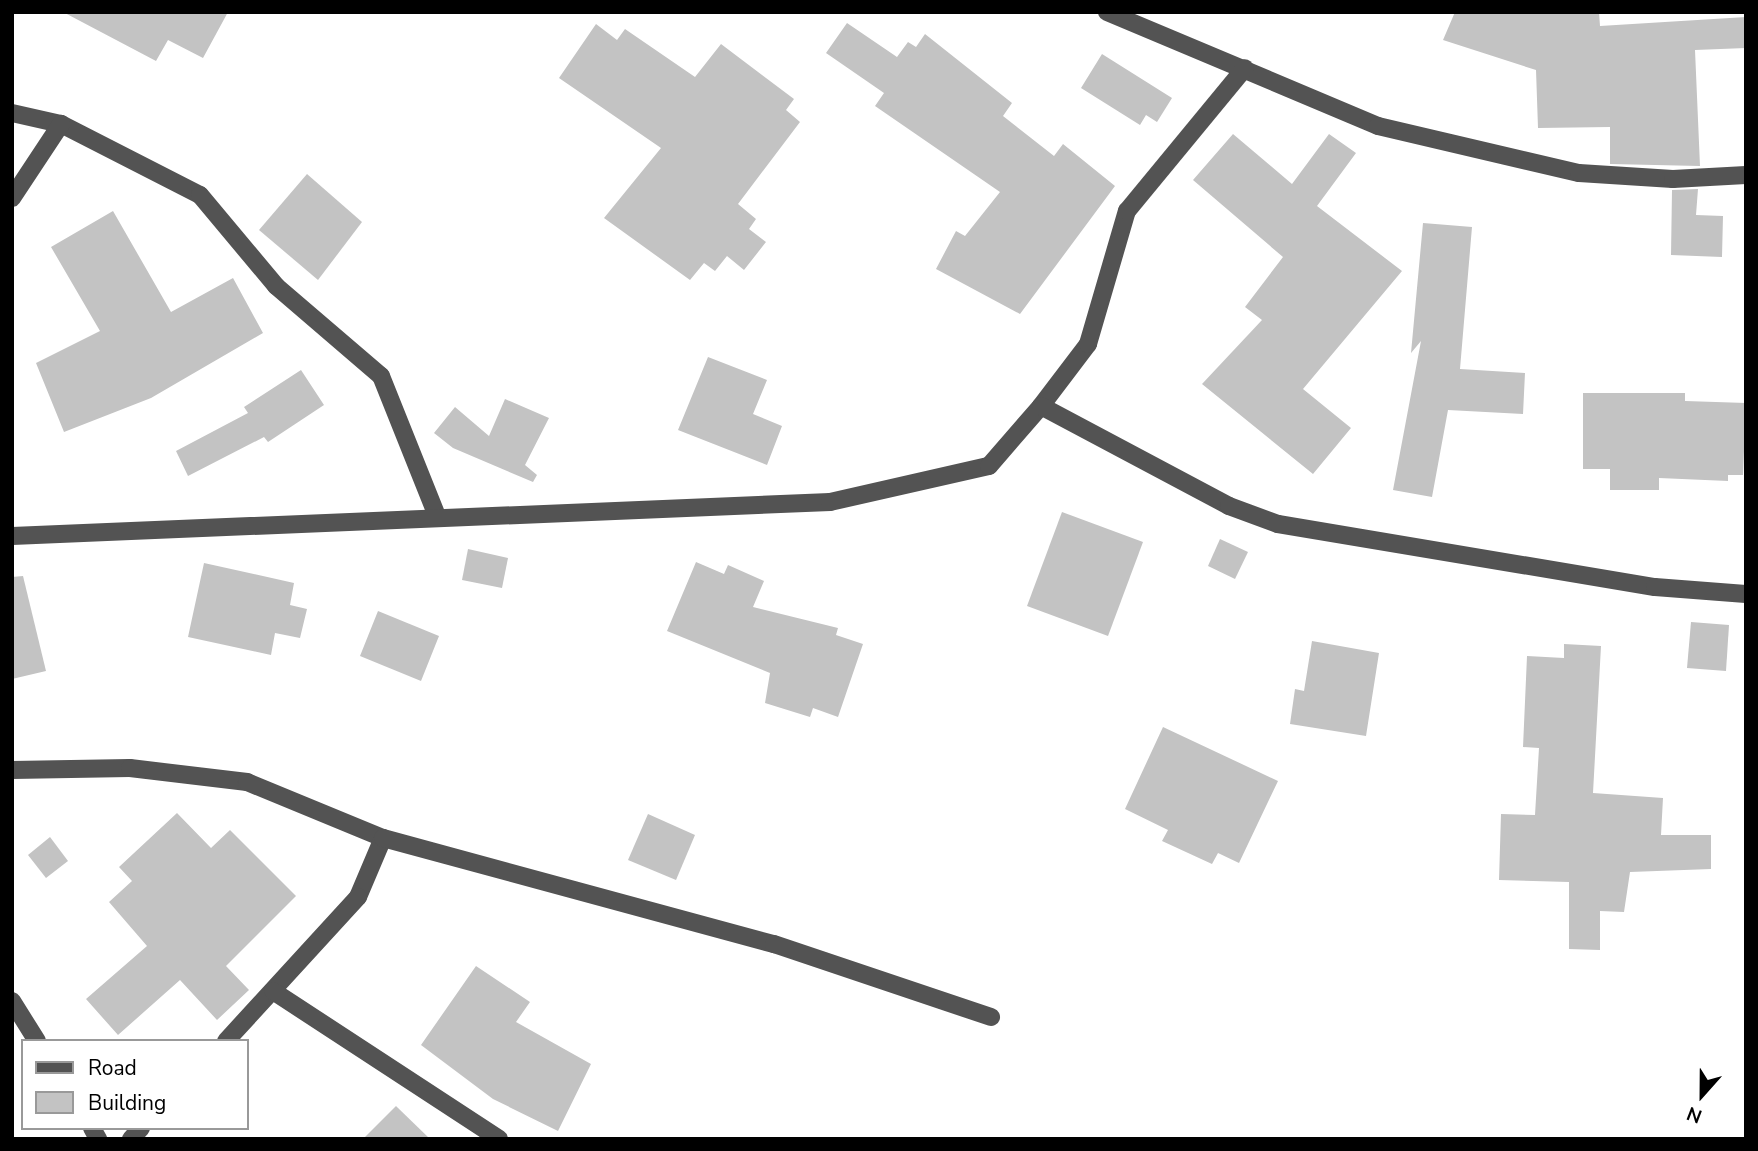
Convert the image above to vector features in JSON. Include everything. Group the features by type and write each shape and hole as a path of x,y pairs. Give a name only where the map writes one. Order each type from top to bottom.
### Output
{"street":[{"path":"1107,12 1378,126 1579,173 1673,179 1746,175"},
{"path":"12,536 437,516 830,502 989,466 1041,406 1088,344 1127,211 1245,68"},
{"path":"12,113 61,124 200,195 276,286 381,376 437,516"},
{"path":"12,198 61,124"},
{"path":"1041,406 1229,506 1278,524 1332,538 1655,587 1746,593"},
{"path":"12,769 130,768 247,782 383,838 774,944 991,1017"},
{"path":"228,1039 358,897 383,838"},
{"path":"274,991 499,1139"},
{"path":"12,1001 36,1039"}],"building":[{"path":"63,12 228,12 203,58 168,40 156,61"},
{"path":"1455,12 1599,12 1600,26 1746,17 1746,48 1695,50 1700,166 1610,164 1610,127 1538,128 1536,70 1443,40"},
{"path":"847,23 897,57 908,42 916,47 925,34 1012,103 1003,116 1054,156 1063,144 1115,186 1020,314 936,269 956,231 965,236 1000,192 875,106 884,93 826,53"},
{"path":"596,24 617,40 625,29 695,77 721,44 794,99 786,110 800,122 738,204 756,219 749,229 766,242 744,270 727,256 715,271 704,263 690,280 604,218 661,148 559,78"},
{"path":"1102,54 1172,98 1157,122 1146,115 1140,125 1081,88"},
{"path":"1233,134 1292,184 1329,134 1356,153 1317,206 1402,271 1303,389 1351,428 1313,474 1202,384 1262,320 1245,307 1283,257 1193,180"},
{"path":"307,174 362,222 318,280 259,230"},
{"path":"1698,189 1696,215 1723,216 1722,257 1671,255 1672,190"},
{"path":"113,211 171,312 233,278 263,333 151,398 64,432 36,363 100,331 51,247"},
{"path":"1423,223 1472,227 1460,369 1525,373 1523,414 1448,410 1432,497 1393,490 1421,341 1411,353"},
{"path":"708,357 767,380 753,414 782,426 767,465 678,430"},
{"path":"301,370 324,405 268,442 264,437 188,476 176,451 248,413 244,407"},
{"path":"1583,393 1685,393 1685,401 1746,403 1743,475 1728,475 1728,481 1659,478 1659,490 1610,490 1610,469 1583,469"},
{"path":"505,399 549,418 525,465 537,475 533,482 453,448 434,433 455,407 489,436"},
{"path":"1062,512 1143,542 1108,636 1027,606"},
{"path":"1220,539 1248,552 1235,579 1208,566"},
{"path":"468,549 508,558 502,588 462,580"},
{"path":"696,562 724,574 728,565 764,581 753,607 838,628 836,635 863,644 838,717 813,708 810,717 765,703 770,673 667,631"},
{"path":"204,563 294,583 290,605 307,609 300,638 275,633 271,655 188,637"},
{"path":"23,576 46,671 12,679 12,577"},
{"path":"378,611 439,636 421,681 360,656"},
{"path":"1691,622 1729,625 1726,671 1687,668"},
{"path":"1312,641 1379,653 1366,736 1290,724 1295,689 1304,691"},
{"path":"1564,644 1601,646 1593,793 1663,798 1661,835 1711,835 1711,869 1630,872 1624,912 1600,911 1600,950 1569,949 1569,882 1499,880 1501,814 1535,815 1539,748 1523,747 1527,656 1564,658"},
{"path":"1163,727 1278,781 1239,863 1218,853 1212,864 1162,841 1168,830 1125,809"},
{"path":"177,813 211,848 230,830 296,896 226,966 249,990 217,1020 180,980 118,1035 86,999 147,946 109,902 132,881 119,867"},
{"path":"648,814 695,835 676,880 628,860"},
{"path":"50,837 68,861 46,878 28,855"},
{"path":"476,966 530,1002 516,1022 591,1064 558,1131 493,1099 421,1045"},
{"path":"396,1106 430,1139 363,1139"}]}
